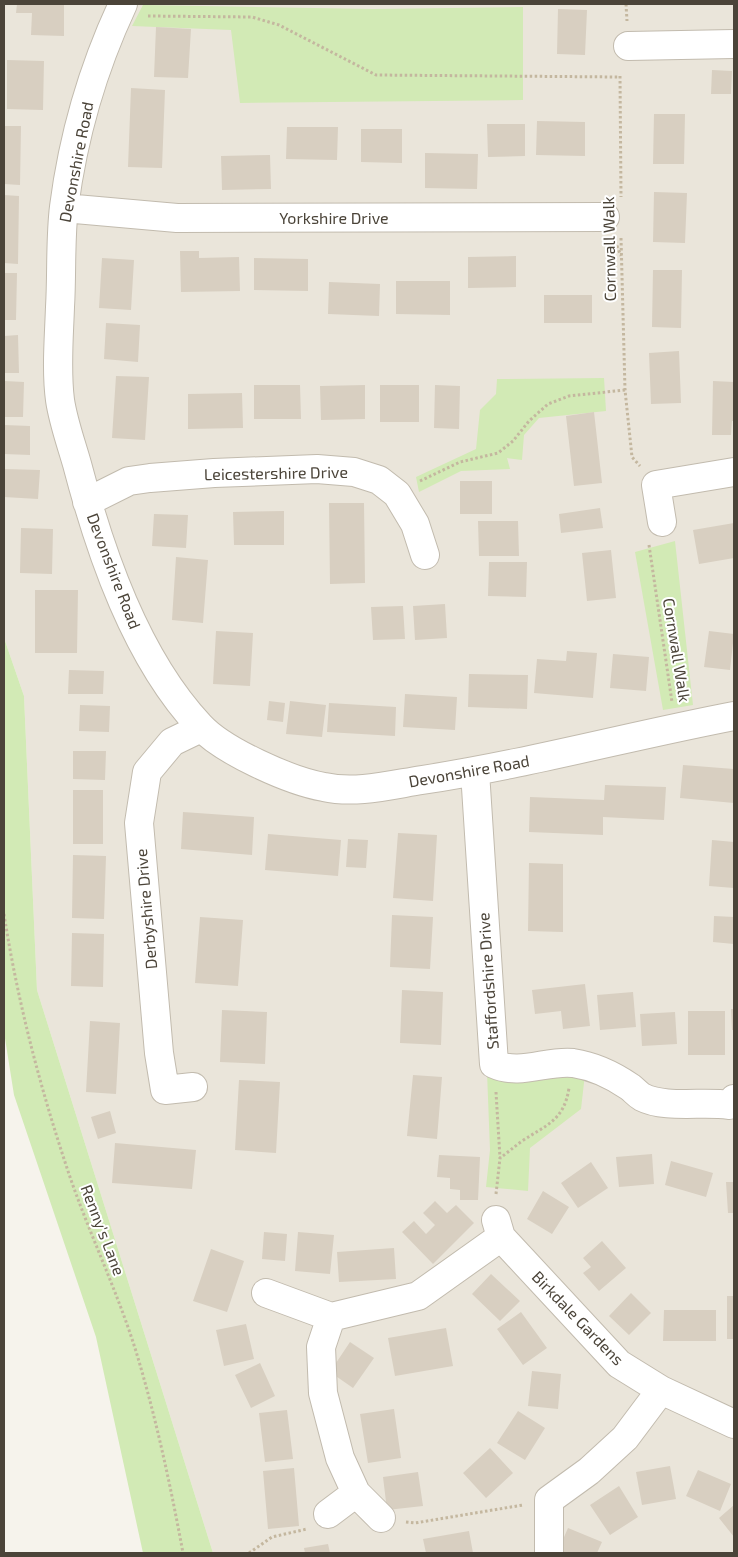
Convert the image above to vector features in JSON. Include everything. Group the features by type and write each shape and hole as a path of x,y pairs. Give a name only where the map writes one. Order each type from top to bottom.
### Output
{"street":[{"name":"Devonshire Road","path":"120,10 100,57 81,118 64,208 59,346 60,399 87,502 110,570 133,625 163,677 201,728 230,748 286,777 324,788 351,791 475,772 734,716"},
{"path":"628,46 734,44"},
{"name":"Yorkshire Drive","path":"64,208 177,218 616,215"},
{"name":"Leicestershire Drive","path":"87,502 129,482 150,478 214,473 317,469 354,472 379,480 397,494 415,524 425,555"},
{"path":"662,522 656,485 734,472"},
{"name":"Derbyshire Drive","path":"193,1087 165,1090 158,1043 138,823 147,772 172,742 201,728"},
{"name":"Staffordshire Drive","path":"475,772 494,1064 504,1069 573,1063 612,1075 642,1097 694,1105 714,1102 733,1106"},
{"path":"266,1293 331,1317 418,1296 499,1228"},
{"name":"Birkdale Gardens","path":"499,1228 619,1364 661,1390 734,1424"},
{"path":"331,1317 321,1347 324,1393 340,1458 356,1493 381,1518"},
{"path":"549,1553 549,1500 589,1471 625,1438 661,1390"},
{"path":"328,1514 356,1493"}],"path":[{"name":"Cornwall Walk","path":"626,4 628,46 619,77 616,215 625,390 632,457 656,485"},
{"path":"120,10 252,18 279,25 376,75 619,77"},
{"path":"397,494 434,473 460,462 498,453 513,441 529,421 548,404 568,396 625,390"},
{"name":"Cornwall Walk","path":"662,522 648,536 668,686 678,727"},
{"name":"Renny's Lane","path":"4,914 13,975 34,1060 70,1178 138,1357 172,1496 183,1553"},
{"path":"500,1158 522,1141 548,1127 562,1113 569,1092 573,1063"},
{"path":"494,1064 500,1158 496,1182 499,1228"},
{"path":"381,1518 415,1523 549,1500"},
{"path":"248,1553 272,1537 321,1525 328,1514"}],"shaded area":[{"path":"4,4 734,4 734,1553 213,1553 37,990 24,696 4,638"}],"green space":[{"path":"143,5 373,9 523,7 523,100 240,103 231,30 132,26"},
{"path":"604,378 606,411 539,418 524,435 522,460 507,458 510,469 461,471 419,492 416,477 476,449 480,410 496,394 497,379"},
{"path":"675,541 693,705 663,710 635,552"},
{"path":"4,638 24,696 37,990 213,1553 143,1553 96,1337 14,1095 4,1032"},
{"path":"487,1072 585,1074 581,1109 530,1148 528,1191 486,1187 490,1150"}],"building":[{"path":"17,4 64,4 64,36 31,35 32,13 16,13"},
{"path":"558,9 587,10 585,55 557,54"},
{"path":"156,27 191,29 188,78 154,77"},
{"path":"7,60 44,61 43,110 7,109"},
{"path":"712,70 732,71 731,94 711,94"},
{"path":"131,88 165,90 162,168 128,167"},
{"path":"654,114 685,114 684,164 653,164"},
{"path":"537,121 585,122 585,156 536,155"},
{"path":"487,124 525,124 525,156 488,157"},
{"path":"4,126 21,126 20,185 4,184"},
{"path":"287,127 338,127 337,160 286,159"},
{"path":"361,129 402,129 402,163 361,162"},
{"path":"425,153 478,154 477,189 425,188"},
{"path":"270,155 271,189 222,190 221,156"},
{"path":"654,192 687,193 685,243 653,242"},
{"path":"4,195 19,196 18,264 4,263"},
{"path":"180,251 199,251 199,258 239,257 240,291 181,292"},
{"path":"516,256 516,287 468,288 468,257"},
{"path":"102,258 134,260 131,310 99,308"},
{"path":"254,258 308,259 308,291 254,290"},
{"path":"653,270 682,270 681,328 652,327"},
{"path":"4,273 17,273 16,320 4,320"},
{"path":"396,281 450,281 450,315 396,314"},
{"path":"329,282 380,284 379,316 328,314"},
{"path":"544,295 592,295 592,323 544,323"},
{"path":"106,323 140,325 138,362 104,359"},
{"path":"18,335 19,373 4,373 4,336"},
{"path":"679,351 681,403 651,404 649,353"},
{"path":"116,376 149,377 145,440 112,438"},
{"path":"4,381 24,382 23,417 4,417"},
{"path":"713,381 734,382 734,421 732,421 731,435 712,435"},
{"path":"254,385 300,385 301,419 254,419"},
{"path":"365,385 365,419 321,420 320,386"},
{"path":"380,385 419,385 419,422 380,422"},
{"path":"435,385 460,386 459,429 434,428"},
{"path":"242,393 243,428 188,429 188,394"},
{"path":"594,412 602,483 574,486 566,416"},
{"path":"4,425 30,426 30,455 4,454"},
{"path":"4,469 40,470 38,499 4,497"},
{"path":"460,481 492,481 492,514 460,514"},
{"path":"329,503 364,503 365,583 330,584"},
{"path":"600,508 603,528 561,533 559,514"},
{"path":"284,511 284,545 234,545 233,512"},
{"path":"154,514 188,515 186,548 152,546"},
{"path":"478,521 518,521 519,556 479,556"},
{"path":"734,523 734,558 699,564 693,530"},
{"path":"21,528 53,529 52,574 20,573"},
{"path":"611,550 616,598 587,601 582,553"},
{"path":"176,557 208,560 203,623 172,620"},
{"path":"489,562 527,562 526,597 488,596"},
{"path":"35,590 78,590 77,653 35,653"},
{"path":"445,604 447,638 415,640 413,606"},
{"path":"403,606 405,639 373,640 371,607"},
{"path":"216,631 253,633 250,686 213,684"},
{"path":"709,631 734,634 730,670 704,667"},
{"path":"567,651 597,653 593,698 534,693 537,659 566,661"},
{"path":"613,654 649,657 646,691 610,688"},
{"path":"69,670 104,671 103,694 68,694"},
{"path":"469,674 528,675 527,709 468,707"},
{"path":"405,694 457,697 455,730 403,727"},
{"path":"269,701 285,703 283,722 267,720"},
{"path":"290,701 326,705 322,737 286,734"},
{"path":"329,703 396,707 395,736 327,732"},
{"path":"80,705 110,706 109,732 79,731"},
{"path":"73,751 106,751 105,780 73,779"},
{"path":"683,765 734,769 734,803 680,798"},
{"path":"605,785 666,787 664,820 603,817 603,835 529,832 530,797 604,800"},
{"path":"73,790 103,790 103,844 73,844"},
{"path":"183,812 254,817 252,855 181,849"},
{"path":"398,833 437,835 433,901 393,898"},
{"path":"268,834 341,840 338,876 265,870"},
{"path":"348,839 368,840 366,868 346,867"},
{"path":"712,840 734,842 734,888 709,886"},
{"path":"73,855 106,856 104,919 72,918"},
{"path":"529,863 563,864 563,932 528,931"},
{"path":"392,915 433,917 430,969 390,967"},
{"path":"714,916 734,917 734,944 713,942"},
{"path":"200,917 243,920 238,986 195,983"},
{"path":"72,933 104,934 103,987 71,986"},
{"path":"585,984 590,1026 563,1029 561,1011 535,1014 532,990"},
{"path":"402,990 443,992 441,1045 400,1043"},
{"path":"633,992 636,1027 600,1030 597,995"},
{"path":"731,1009 734,1009 734,1030 732,1030"},
{"path":"222,1010 267,1012 265,1064 220,1062"},
{"path":"688,1011 725,1011 725,1055 688,1055"},
{"path":"675,1012 677,1044 642,1046 640,1014"},
{"path":"90,1021 120,1023 116,1094 86,1092"},
{"path":"413,1075 442,1077 437,1139 407,1136"},
{"path":"239,1080 280,1082 276,1153 235,1150"},
{"path":"110,1111 116,1133 98,1139 91,1117"},
{"path":"115,1143 196,1150 192,1189 112,1183"},
{"path":"652,1154 654,1184 619,1187 616,1157"},
{"path":"439,1155 480,1157 478,1200 460,1200 460,1190 450,1189 450,1178 437,1177"},
{"path":"671,1161 713,1173 706,1197 665,1185"},
{"path":"591,1162 608,1188 578,1208 561,1183"},
{"path":"726,1182 734,1182 734,1213 728,1213"},
{"path":"543,1191 569,1207 552,1234 527,1219"},
{"path":"435,1201 447,1213 456,1205 474,1223 433,1264 402,1232 414,1221 426,1234 435,1225 423,1213"},
{"path":"264,1232 287,1234 285,1261 262,1259"},
{"path":"298,1232 334,1235 330,1274 295,1271"},
{"path":"602,1241 626,1268 599,1291 583,1273 591,1267 583,1258"},
{"path":"394,1248 396,1279 339,1282 337,1252"},
{"path":"211,1249 244,1261 227,1312 193,1301"},
{"path":"491,1274 520,1301 500,1321 472,1294"},
{"path":"631,1293 651,1313 629,1335 609,1316"},
{"path":"727,1296 734,1296 734,1339 727,1339"},
{"path":"664,1310 716,1310 716,1341 663,1341"},
{"path":"521,1312 547,1348 523,1365 497,1329"},
{"path":"246,1324 254,1359 224,1366 216,1330"},
{"path":"446,1328 453,1366 395,1376 388,1338"},
{"path":"350,1342 374,1358 353,1388 330,1372"},
{"path":"260,1363 275,1396 251,1408 235,1375"},
{"path":"532,1371 561,1374 558,1409 528,1406"},
{"path":"394,1409 401,1458 368,1463 360,1414"},
{"path":"287,1410 293,1459 265,1462 259,1413"},
{"path":"518,1411 545,1428 525,1460 497,1443"},
{"path":"490,1448 513,1473 486,1498 463,1473"},
{"path":"670,1466 676,1499 642,1505 636,1472"},
{"path":"294,1468 299,1526 268,1529 263,1471"},
{"path":"698,1470 731,1484 720,1511 686,1496"},
{"path":"418,1472 423,1506 387,1510 383,1477"},
{"path":"619,1486 638,1517 610,1535 590,1505"},
{"path":"734,1505 734,1537 719,1518"},
{"path":"568,1528 602,1542 597,1553 557,1553"},
{"path":"469,1531 473,1553 426,1553 423,1539"},
{"path":"328,1544 330,1553 305,1553 304,1548"}]}
